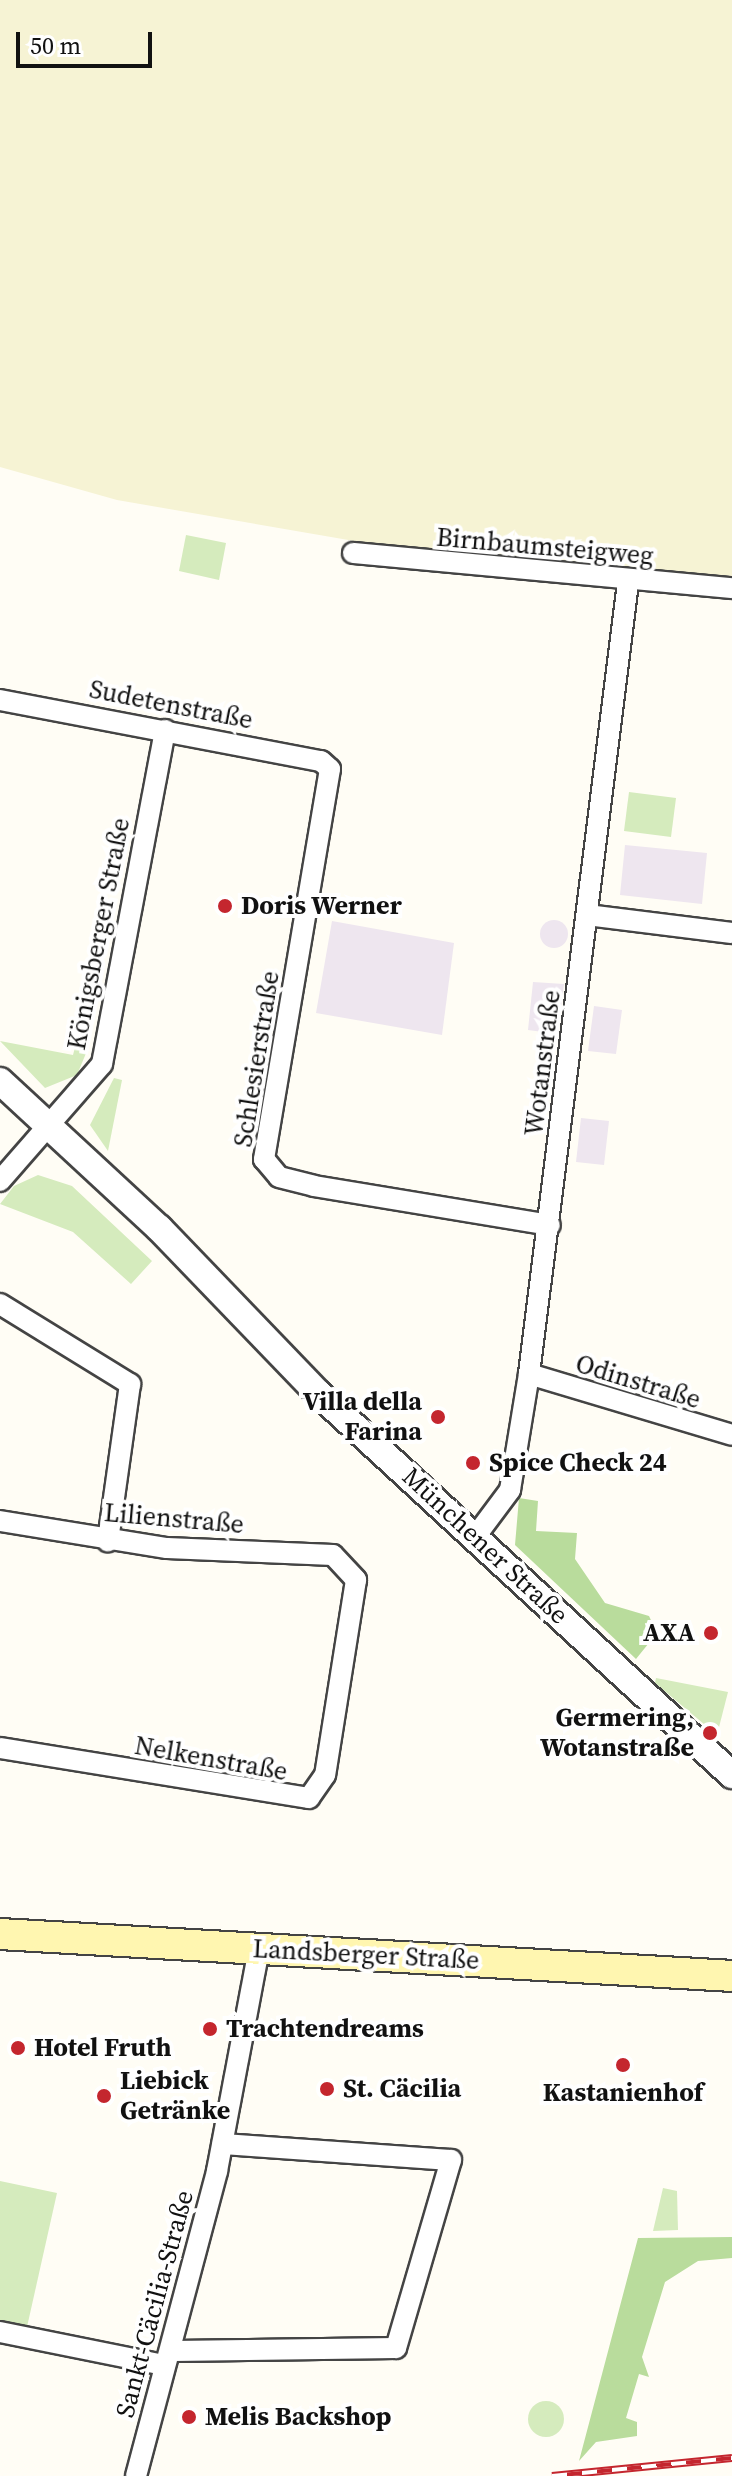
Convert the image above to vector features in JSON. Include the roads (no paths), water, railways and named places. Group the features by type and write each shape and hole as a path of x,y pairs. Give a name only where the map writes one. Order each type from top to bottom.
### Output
{"main road":[{"name":"Landsberger Straße","path":"0,1934 732,1976"}],"street":[{"name":"Birnbaumsteigweg","path":"353,553 628,582 732,588"},
{"name":"Wotanstraße","path":"475,1537 510,1490 529,1374 628,582"},
{"name":"Sudetenstraße","path":"0,700 165,730 330,769"},
{"name":"Königsberger Straße","path":"0,1181 102,1064 165,730"},
{"name":"Schlesierstraße","path":"330,769 264,1159 279,1177 314,1186 550,1225"},
{"path":"587,915 732,933"},
{"name":"Münchener Straße","path":"0,1081 475,1537 732,1775"},
{"path":"0,1304 130,1384 108,1541"},
{"name":"Odinstraße","path":"529,1374 732,1435"},
{"name":"Lilienstraße","path":"0,1521 108,1541 344,1561"},
{"name":"Nelkenstraße","path":"0,1748 309,1798 325,1775 356,1580 344,1561"},
{"name":"Sankt-Cäcilia-Straße","path":"136,2476 223,2144 259,1949"},
{"path":"0,2333 169,2358 396,2348 451,2160 223,2144"}],"railway":[{"path":"552,2476 732,2458"}],"place":[{"name":"Doris Werner","path":"225,906"},
{"name":"Villa della Farina","path":"438,1417"},
{"name":"Spice Check 24","path":"473,1463"},
{"name":"AXA","path":"711,1633"},
{"name":"Germering, Wotanstraße","path":"710,1733"},
{"name":"Trachtendreams","path":"210,2029"},
{"name":"Hotel Fruth","path":"18,2048"},
{"name":"Kastanienhof","path":"623,2065"},
{"name":"St. Cäcilia","path":"327,2089"},
{"name":"Liebick Getränke","path":"104,2096"},
{"name":"Melis Backshop","path":"189,2417"}]}
